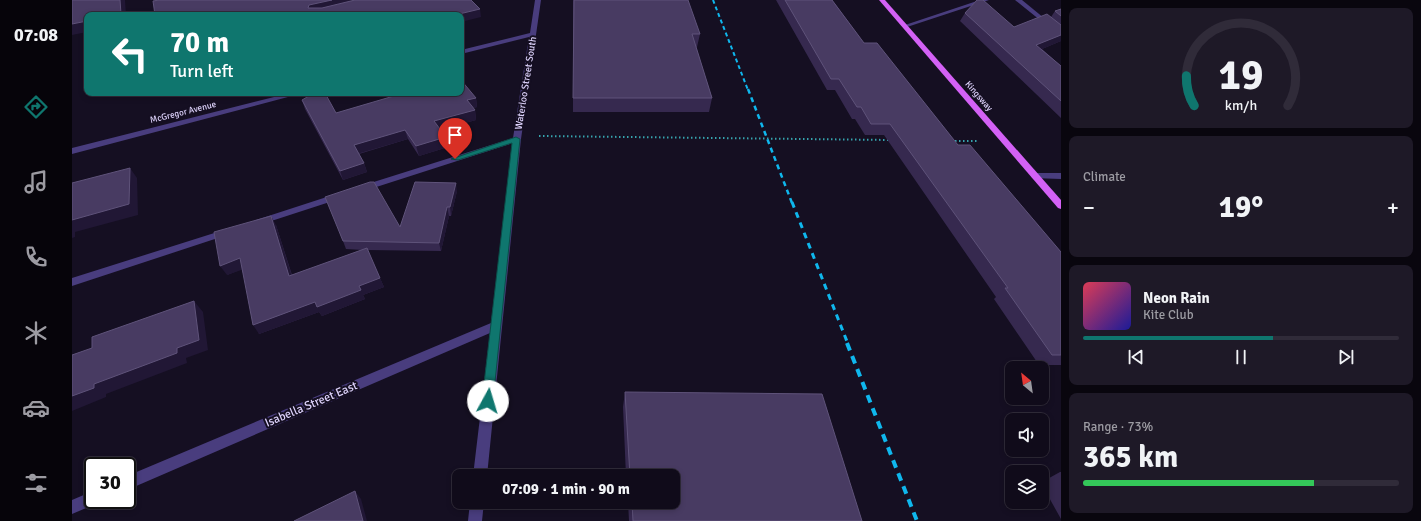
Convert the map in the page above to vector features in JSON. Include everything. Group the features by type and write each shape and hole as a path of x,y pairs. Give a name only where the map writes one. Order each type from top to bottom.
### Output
{"main road":[{"name":"Kingsway","path":"882,0 1061,206"}],"street":[{"name":"Waterloo Street South","path":"481,469 517,138 538,0"},
{"path":"905,26 986,0"},
{"path":"1018,0 1061,35"},
{"path":"464,51 533,34"},
{"name":"McGregor Avenue","path":"72,151 287,96"},
{"path":"252,224 517,138"},
{"path":"1035,176 1061,176"},
{"path":"72,282 237,229"},
{"name":"Isabella Street East","path":"136,479 496,326"},
{"path":"72,507 84,502"},
{"path":"475,521 476,509"}],"path":[{"path":"517,138 895,140"},
{"path":"950,141 1004,140"}],"building":[{"path":"72,0 120,0 121,12 84,12 84,22 72,24"},
{"path":"332,0 309,5 308,8 322,8 355,0 471,0 480,9 464,13 155,12 153,1"},
{"path":"574,0 688,0 700,34 692,34 712,98 573,98"},
{"path":"785,0 832,0 864,43 877,43 958,145 970,145 1061,252 1061,355 1052,355 1005,288 1008,288 890,124 871,124 861,107 857,107 839,79 831,79"},
{"path":"977,0 983,0 1014,27 1047,14 1061,25 1061,35 1036,45 1061,66 1061,101 965,13"},
{"path":"1061,9 1061,16 1055,11"},
{"path":"464,84 476,98 467,100 475,110 434,121 446,137 416,146 405,130 354,145 364,163 340,171 302,100 309,96 327,96 336,113 394,96 464,96"},
{"path":"130,168 129,204 72,220 72,183"},
{"path":"374,182 400,227 415,182 456,183 450,207 447,207 439,243 343,241 325,197"},
{"path":"271,216 289,276 367,248 380,278 359,286 361,290 317,307 315,302 253,325 240,258 220,266 214,232"},
{"path":"194,301 199,340 177,348 177,353 94,384 94,388 72,396 72,355 92,348 92,337"},
{"path":"625,392 822,394 862,521 633,521 632,509 680,509 680,469 630,469"},
{"path":"355,491 363,521 294,521"}],"railway":[{"path":"713,0 748,90"},
{"path":"748,89 792,203"},
{"path":"792,202 848,344"},
{"path":"847,343 917,521"}],"route":[{"path":"455,159 516,139 488,401"}]}
